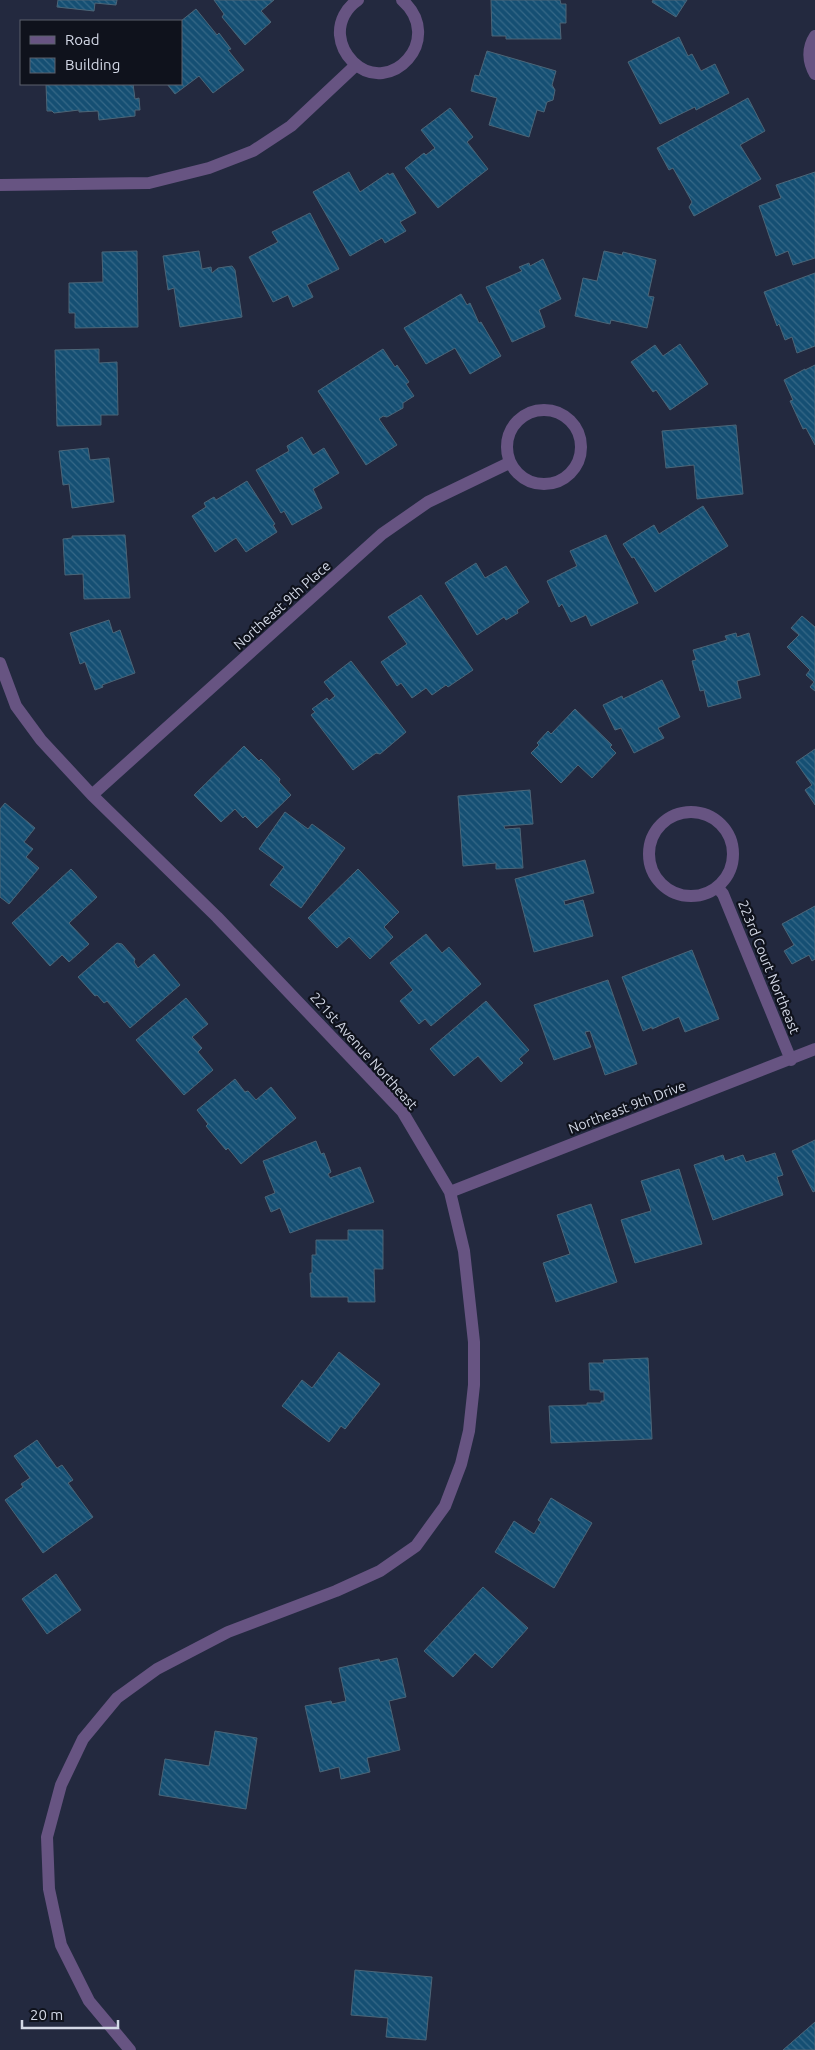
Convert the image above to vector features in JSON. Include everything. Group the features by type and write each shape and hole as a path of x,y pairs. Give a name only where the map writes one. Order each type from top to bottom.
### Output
{"street":[{"path":"358,0 351,4 343,16 339,29 340,42 346,55 356,65 368,71 382,72 396,69 407,61 415,50 419,37 418,23 412,11 402,0"},
{"path":"815,36 809,54 810,66 815,74"},
{"path":"0,185 149,183 209,168 254,151 291,126 356,65"},
{"path":"546,409 559,412 570,420 578,430 581,443 580,456 575,468 566,477 554,483 541,484 528,481 517,474 509,463 506,450 507,437 512,426 521,416 533,410 546,409"},
{"name":"Northeast 9th Place","path":"92,795 382,534 428,502 509,463"},
{"name":"221st Avenue Northeast","path":"0,663 16,706 41,740 92,795 217,917 402,1111 450,1192 464,1252 474,1342 474,1385 469,1432 461,1464 445,1506 416,1546 380,1571 228,1632 157,1669 117,1698 84,1739 61,1784 47,1837 49,1889 61,1945 88,2001 130,2050"},
{"path":"693,812 707,815 720,823 729,834 733,848 732,862 727,876 717,887 704,894 690,896 675,892 663,885 654,873 650,859 650,845 656,831 666,820 679,814 693,812"},
{"name":"223rd Court Northeast","path":"717,887 723,894 791,1060"},
{"name":"Northeast 9th Drive","path":"450,1192 815,1049"}],"building":[{"path":"58,0 117,0 116,5 95,3 94,11 57,7"},
{"path":"214,0 274,0 261,11 271,22 245,45 222,17 224,14"},
{"path":"491,0 560,0 561,4 566,4 566,23 560,23 561,39 506,39 506,36 492,36"},
{"path":"653,0 687,0 676,17 652,2"},
{"path":"196,9 217,35 219,33 231,49 228,50 244,70 213,93 199,76 175,94 168,85 182,85 182,20"},
{"path":"679,37 688,56 692,54 701,71 715,64 729,93 696,110 695,107 660,124 628,62"},
{"path":"487,51 556,71 552,85 555,90 553,100 547,102 544,112 537,110 529,137 489,125 497,98 471,91 475,75 479,76"},
{"path":"46,85 133,85 135,99 139,98 140,110 135,110 135,116 99,120 98,111 79,112 79,110 54,113 47,111"},
{"path":"748,98 765,131 740,145 761,179 694,216 689,207 692,202 673,168 669,170 657,148"},
{"path":"450,108 473,137 467,142 488,169 438,208 405,168 424,153 426,155 435,148 421,130"},
{"path":"349,172 360,192 388,173 389,175 393,173 416,213 400,222 406,231 385,243 382,238 350,256 313,192"},
{"path":"815,172 815,258 793,265 788,251 776,256 759,206 781,198 776,185"},
{"path":"310,213 339,269 307,285 313,297 293,307 288,295 273,302 249,257 278,242 272,232"},
{"path":"137,251 138,327 75,328 75,313 69,313 69,283 103,282 102,252"},
{"path":"199,251 202,269 211,267 212,273 218,268 232,266 235,270 242,317 180,327 174,288 168,290 163,256"},
{"path":"604,251 622,255 623,252 656,260 648,296 654,297 647,328 611,320 610,324 575,316 583,278 597,281"},
{"path":"543,259 561,299 539,310 545,327 512,342 486,287 522,271 519,267 529,263 530,266"},
{"path":"815,273 815,346 797,353 792,337 785,340 779,324 777,326 764,292"},
{"path":"461,294 467,305 470,303 479,323 481,322 501,356 470,374 455,348 426,364 404,328"},
{"path":"680,344 708,384 670,410 656,390 653,392 631,362 655,345 663,356"},
{"path":"99,349 99,363 117,362 118,415 101,415 101,425 57,426 55,350"},
{"path":"383,349 395,367 397,365 409,382 406,384 414,396 403,403 403,408 387,417 383,416 379,419 397,445 366,465 318,391"},
{"path":"815,365 815,445 806,428 803,429 790,401 793,400 784,380"},
{"path":"736,425 743,494 697,499 694,465 666,468 662,431"},
{"path":"302,437 313,455 324,448 339,473 313,489 322,508 292,525 284,511 281,513 256,470 289,451 287,446"},
{"path":"88,448 90,460 109,458 114,502 72,508 69,484 63,485 59,451"},
{"path":"247,481 275,524 273,525 277,532 246,552 236,538 215,552 192,516 206,507 204,503 214,497 216,500"},
{"path":"703,506 728,546 655,592 634,557 632,558 623,544 654,525 659,534"},
{"path":"125,535 130,598 84,599 83,574 65,575 63,539 72,538 72,536"},
{"path":"606,535 638,603 591,626 586,615 571,622 562,604 559,607 547,581 577,566 570,551"},
{"path":"476,563 485,578 506,566 529,602 517,610 518,613 506,620 504,617 477,635 445,583"},
{"path":"421,595 473,670 432,695 426,688 412,698 401,683 397,686 381,662 407,644 388,617"},
{"path":"802,616 815,627 815,691 810,687 814,682 806,675 810,670 787,647 799,635 791,628"},
{"path":"109,620 113,633 120,630 135,673 102,685 103,687 95,690 85,662 80,664 70,633"},
{"path":"736,633 737,637 749,633 760,675 737,681 741,698 708,707 704,690 700,691 692,661 696,660 693,650 727,640 725,636"},
{"path":"351,661 406,732 380,754 376,753 353,770 311,715 315,712 312,709 327,698 329,701 335,696 324,682"},
{"path":"662,680 680,717 658,728 664,738 634,753 621,728 615,730 603,705 622,696 623,699"},
{"path":"575,709 612,745 610,747 616,753 592,778 578,765 561,783 531,753 548,731 551,734"},
{"path":"244,746 259,761 261,759 280,779 279,782 291,795 257,828 245,816 243,818 235,809 221,822 194,795"},
{"path":"815,749 815,805 805,790 812,785 796,762"},
{"path":"530,790 533,824 504,826 505,829 520,828 523,868 496,869 496,863 463,866 458,796"},
{"path":"5,803 35,828 24,842 33,849 26,857 39,868 9,904 0,897 0,809"},
{"path":"285,812 308,829 312,824 345,848 301,908 270,885 284,867 259,849"},
{"path":"585,860 594,893 564,901 565,905 583,900 593,936 534,952 515,879"},
{"path":"71,869 97,897 69,923 89,944 69,962 62,955 50,966 12,923"},
{"path":"358,869 399,912 384,927 393,937 370,959 349,937 337,948 308,918"},
{"path":"815,906 815,959 812,961 809,955 792,964 784,951 794,945 782,924"},
{"path":"426,934 442,953 449,947 481,984 431,1026 425,1019 419,1024 400,1001 413,990 390,963"},
{"path":"117,943 122,944 135,959 134,962 138,968 154,954 180,985 130,1028 107,1001 104,1003 97,995 95,996 78,977"},
{"path":"692,950 719,1019 685,1032 679,1017 643,1031 622,977"},
{"path":"608,980 637,1064 605,1075 590,1031 585,1032 591,1047 554,1060 534,1005"},
{"path":"186,998 208,1024 192,1037 202,1048 198,1052 213,1070 184,1095 136,1040"},
{"path":"486,1001 529,1050 519,1059 523,1063 501,1082 478,1056 454,1076 430,1049"},
{"path":"235,1079 245,1092 248,1091 256,1100 271,1087 296,1118 241,1164 228,1148 226,1150 206,1126 208,1124 197,1110"},
{"path":"815,1140 815,1191 813,1192 792,1151"},
{"path":"316,1141 321,1154 324,1153 331,1172 328,1174 330,1178 360,1167 374,1202 290,1233 280,1208 271,1212 265,1197 275,1193 263,1161"},
{"path":"775,1153 783,1175 777,1177 783,1195 713,1220 694,1165 723,1155 725,1161 743,1155 746,1162"},
{"path":"679,1169 702,1244 635,1263 621,1220 651,1211 641,1181"},
{"path":"591,1204 617,1282 556,1302 543,1263 570,1254 557,1215"},
{"path":"348,1230 383,1230 383,1269 374,1269 375,1302 348,1302 348,1297 311,1297 310,1273 312,1273 312,1255 316,1255 316,1240 348,1240"},
{"path":"339,1352 380,1384 345,1429 341,1426 329,1442 282,1406 302,1380 312,1388"},
{"path":"648,1358 652,1439 551,1443 549,1406 587,1405 587,1403 601,1403 601,1401 604,1401 604,1392 590,1390 589,1363 604,1363 603,1360"},
{"path":"37,1440 57,1468 62,1465 73,1480 68,1483 93,1517 43,1553 5,1500 23,1487 21,1484 30,1478 14,1456"},
{"path":"551,1498 592,1523 554,1588 495,1552 514,1521 534,1534 541,1522 538,1520"},
{"path":"56,1574 81,1610 47,1634 22,1599"},
{"path":"483,1587 528,1628 492,1668 475,1653 453,1677 424,1651"},
{"path":"397,1658 406,1697 389,1701 400,1750 367,1758 370,1772 341,1779 339,1767 320,1772 305,1706 331,1701 332,1704 346,1701 339,1668 379,1659 380,1662"},
{"path":"215,1731 257,1738 246,1809 159,1795 165,1759 209,1766"},
{"path":"355,1970 432,1977 426,2040 386,2037 388,2018 351,2015"},
{"path":"815,2022 815,2050 783,2050"}]}
